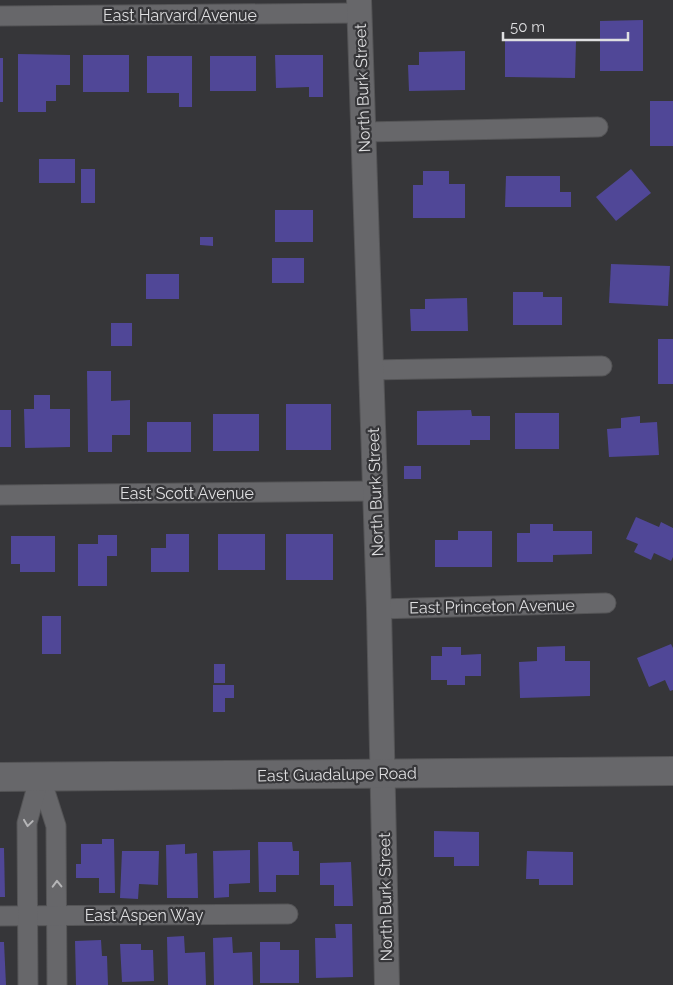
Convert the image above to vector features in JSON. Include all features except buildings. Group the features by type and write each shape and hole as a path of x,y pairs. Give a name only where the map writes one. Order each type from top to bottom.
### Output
{"main road":[{"name":"East Guadalupe Road","path":"0,777 673,771"}],"street":[{"name":"East Harvard Avenue","path":"0,16 359,7"},
{"name":"North Burk Street","path":"359,7 379,609 387,985"},
{"path":"364,132 598,127"},
{"path":"370,370 602,366"},
{"name":"East Scott Avenue","path":"0,495 375,492"},
{"name":"East Princeton Avenue","path":"379,609 606,603"},
{"path":"40,776 56,826 57,985"},
{"path":"28,985 26,916 27,823 40,776"},
{"name":"East Aspen Way","path":"0,916 288,914"}]}
